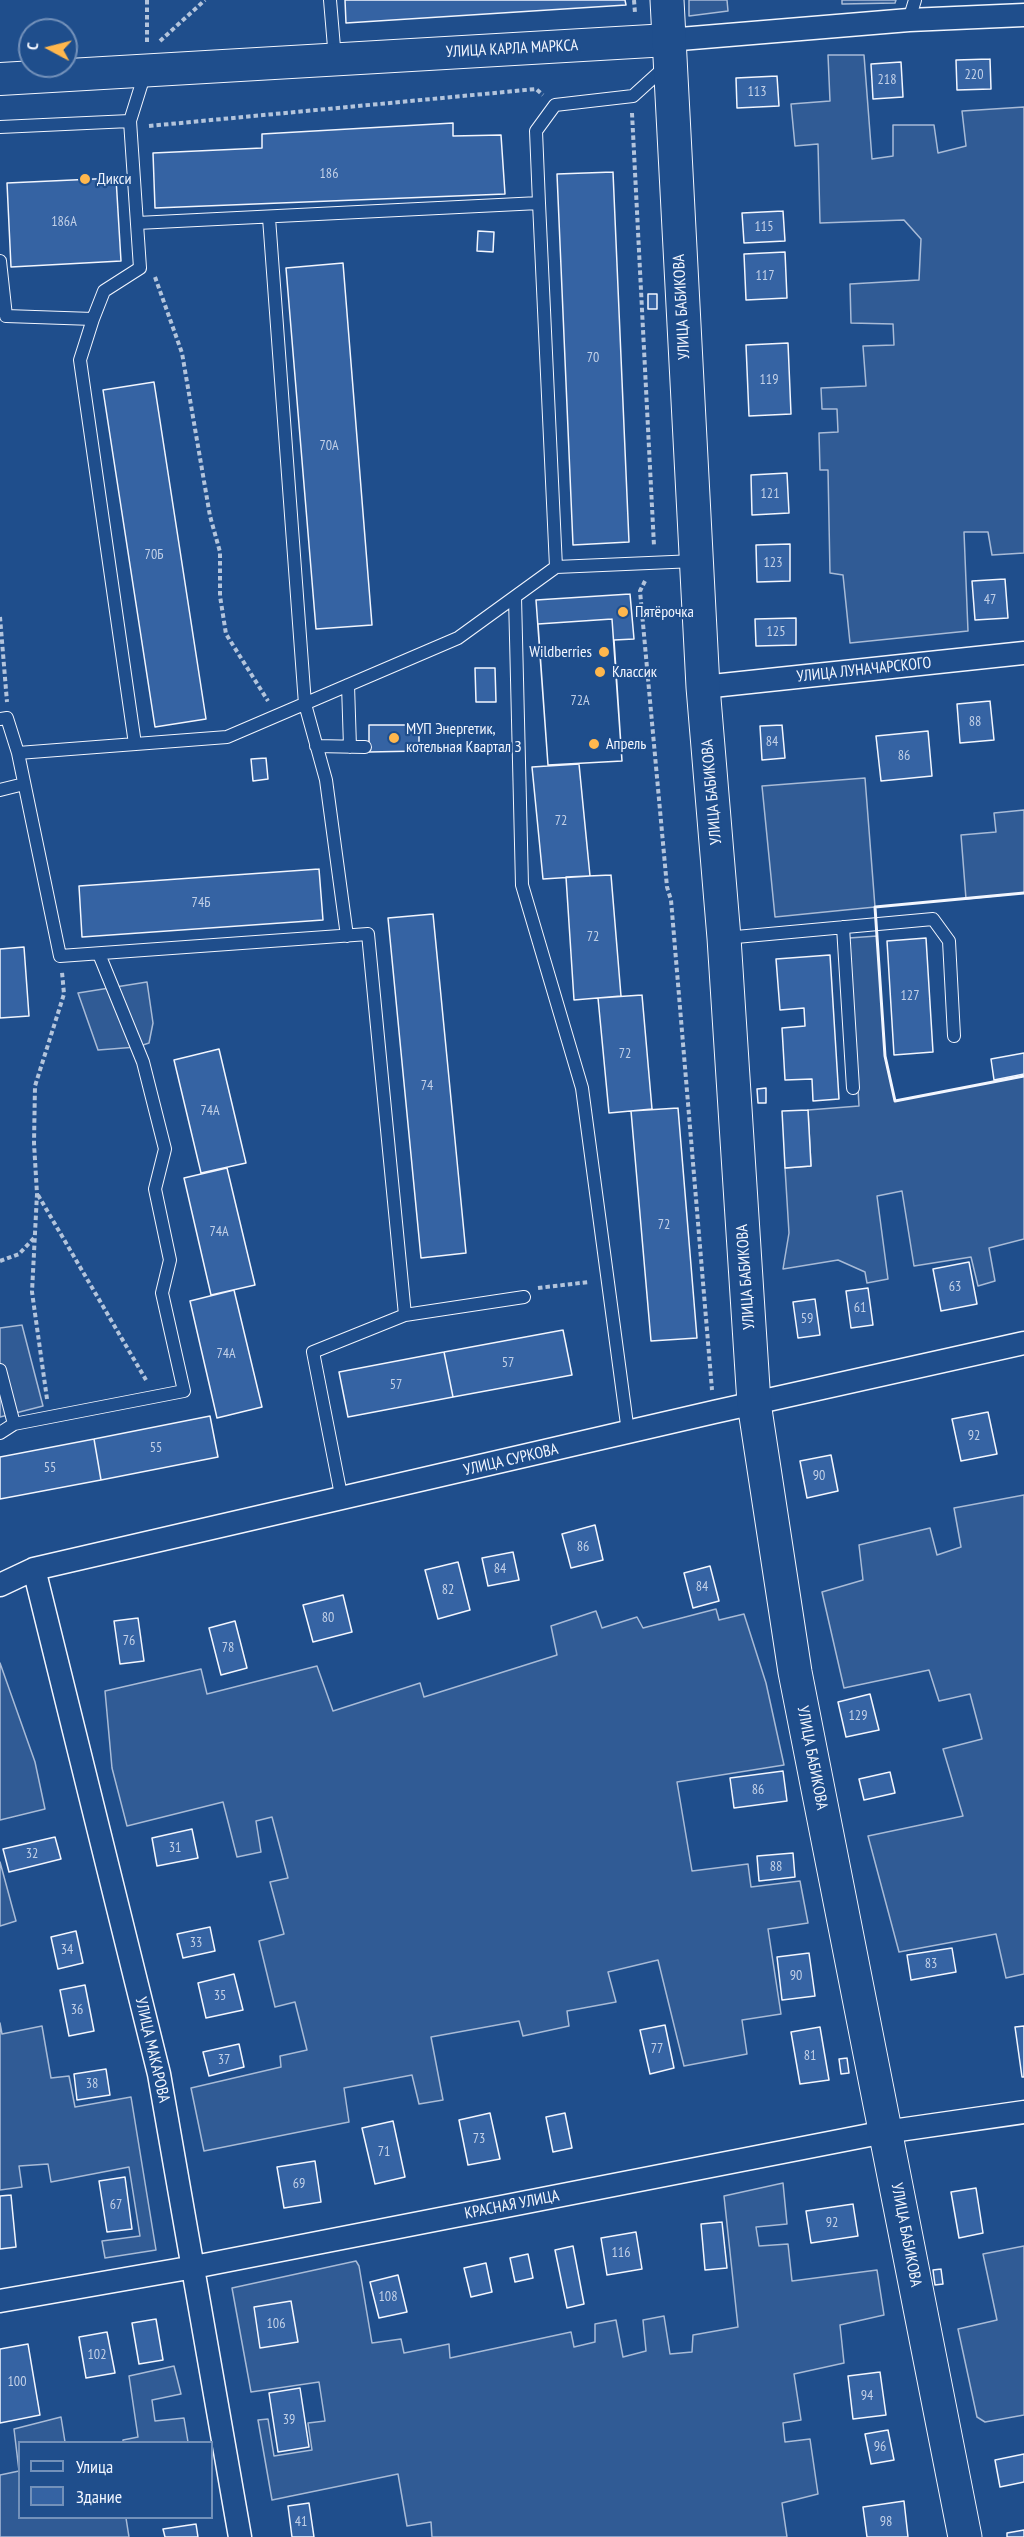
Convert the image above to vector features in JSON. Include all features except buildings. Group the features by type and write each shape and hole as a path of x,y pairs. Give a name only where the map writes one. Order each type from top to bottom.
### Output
{"main road":[{"name":"УЛИЦА БАБИКОВА","path":"668,0 658,48 696,561 703,687 724,938 754,1403 795,1672 965,2537"}],"street":[{"name":"УЛИЦА КАРЛА МАРКСА","path":"0,79 335,60 658,48 912,10 1024,15"},
{"name":"УЛИЦА ЛУНАЧАРСКОГО","path":"703,687 1024,653"},
{"name":"УЛИЦА СУРКОВА","path":"0,1585 34,1569 1024,1343"},
{"name":"УЛИЦА МАКАРОВА","path":"34,1569 159,2074 240,2537"},
{"name":"КРАСНАЯ УЛИЦА","path":"0,2301 194,2267 885,2132 1024,2112"}],"lane":[{"path":"330,0 335,60"},
{"path":"556,567 536,131 555,105 633,96 658,48"},
{"path":"135,744 80,360 104,291 140,268 130,124 146,72"},
{"path":"0,127 130,124"},
{"path":"137,223 539,203"},
{"path":"269,218 305,704 326,780 347,936"},
{"path":"0,261 6,316 93,319"},
{"path":"18,753 227,737 458,638 556,567 696,561"},
{"path":"515,597 522,885 582,1088 628,1432"},
{"path":"348,685 350,747"},
{"path":"0,718 7,718 18,753 60,956 368,934 405,1315"},
{"path":"316,746 365,747"},
{"path":"0,790 24,784"},
{"path":"724,938 933,919 949,941 954,1036"},
{"path":"843,927 853,1088"},
{"path":"0,1433 14,1424 184,1391 162,1293 170,1260 155,1189 165,1149 143,1062 99,954"},
{"path":"342,1500 313,1352 405,1315 524,1297"},
{"path":"0,1370 14,1424"}],"path":[{"path":"147,0 147,50 171,33 205,0"},
{"path":"634,0 658,48"},
{"path":"130,124 536,89 555,105"},
{"path":"633,96 632,123 655,563 640,591 667,887 671,900 714,1412"},
{"path":"140,268 154,273 182,352 210,516 220,552 220,596 226,634 277,716"},
{"path":"0,617 6,692"},
{"path":"50,1418 32,1292 37,1194 34,1143 35,1086 64,994 60,956"},
{"path":"37,1194 155,1396"},
{"path":"0,1261 19,1254 35,1238"},
{"path":"540,1286 576,1283"}],"shaded area":[{"path":"689,0 727,0 728,11 689,16"},
{"path":"842,0 896,0 895,3 842,4"},
{"path":"828,55 864,55 872,159 893,156 893,125 934,125 938,153 966,146 962,111 1024,107 1024,553 992,555 988,532 964,532 968,631 850,643 843,575 830,573 828,470 820,470 819,433 838,432 837,409 822,409 821,388 866,386 863,346 894,345 893,324 851,323 850,284 919,280 921,239 904,220 820,223 818,144 795,146 791,104 830,101"},
{"path":"865,778 875,907 775,917 762,786"},
{"path":"1024,810 1024,893 966,899 961,835 996,832 994,813"},
{"path":"877,936 885,1056 895,1101 1024,1076 1024,1239 989,1248 995,1281 978,1286 971,1257 914,1266 902,1191 877,1196 888,1279 867,1283 865,1272 838,1260 783,1269 789,1233 785,1168 811,1166 808,1110 859,1106 849,938"},
{"path":"147,982 153,1023 149,1043 137,1047 98,1050 78,993"},
{"path":"22,1325 43,1406 0,1417 0,1328"},
{"path":"1024,1495 1024,1974 1006,1978 996,1934 899,1952 868,1836 963,1816 943,1749 982,1739 970,1694 939,1701 929,1670 844,1688 822,1592 863,1580 859,1545 930,1528 937,1555 961,1547 954,1508"},
{"path":"716,1609 719,1620 744,1614 766,1683 784,1765 677,1782 692,1871 748,1864 751,1887 800,1881 808,1923 768,1929 781,2014 742,2020 747,2054 684,2066 658,1960 608,1972 616,2002 567,2011 569,2026 523,2036 519,2021 431,2037 443,2100 419,2104 412,2075 344,2088 349,2122 204,2151 191,2088 281,2067 280,2056 307,2050 295,2002 275,2007 259,1941 284,1934 270,1882 288,1878 272,1817 256,1821 261,1852 237,1857 223,1802 127,1826 112,1768 105,1691 201,1669 207,1694 317,1666 333,1711 420,1683 424,1697 557,1655 551,1626 596,1611 602,1628 637,1617 643,1628"},
{"path":"0,1663 35,1762 45,1809 0,1820"},
{"path":"0,1862 16,1921 0,1926"},
{"path":"0,2023 2,2034 42,2026 51,2078 69,2076 75,2107 131,2097 156,2250 105,2258 102,2241 140,2236 129,2167 51,2182 48,2164 19,2166 22,2187 0,2190"},
{"path":"783,2183 787,2224 756,2227 759,2246 788,2244 792,2281 877,2270 884,2315 840,2325 844,2363 794,2374 801,2420 783,2423 785,2442 810,2439 818,2494 782,2503 787,2537 432,2537 431,2522 407,2526 398,2474 272,2500 258,2420 268,2419 274,2456 312,2450 308,2423 325,2421 319,2382 251,2392 232,2288 356,2261 359,2266 372,2343 401,2339 404,2353 449,2344 450,2358 571,2332 574,2347 595,2342 595,2324 616,2320 623,2357 646,2351 643,2320 664,2316 670,2354 692,2352 693,2335 738,2327 724,2196"},
{"path":"1024,2246 1024,2415 985,2422 977,2417 958,2329 997,2320 983,2254"},
{"path":"174,2366 181,2394 152,2400 155,2421 184,2418 188,2441 123,2441 138,2437 129,2376"},
{"path":"61,2417 65,2441 18,2441 18,2463 14,2429"},
{"path":"18,2471 18,2519 126,2519 129,2537 0,2537 0,2475"}],"wall":[{"path":"1024,893 875,907 885,1056 895,1101 1024,1076"}],"place":[{"name":"Дикси","path":"85,179"},
{"name":"Пятёрочка","path":"623,612"},
{"name":"Wildberries","path":"604,652"},
{"name":"Классик","path":"600,672"},
{"name":"МУП Энергетик, котельная Квартал З","path":"394,738"},
{"name":"Апрель","path":"594,744"}]}
